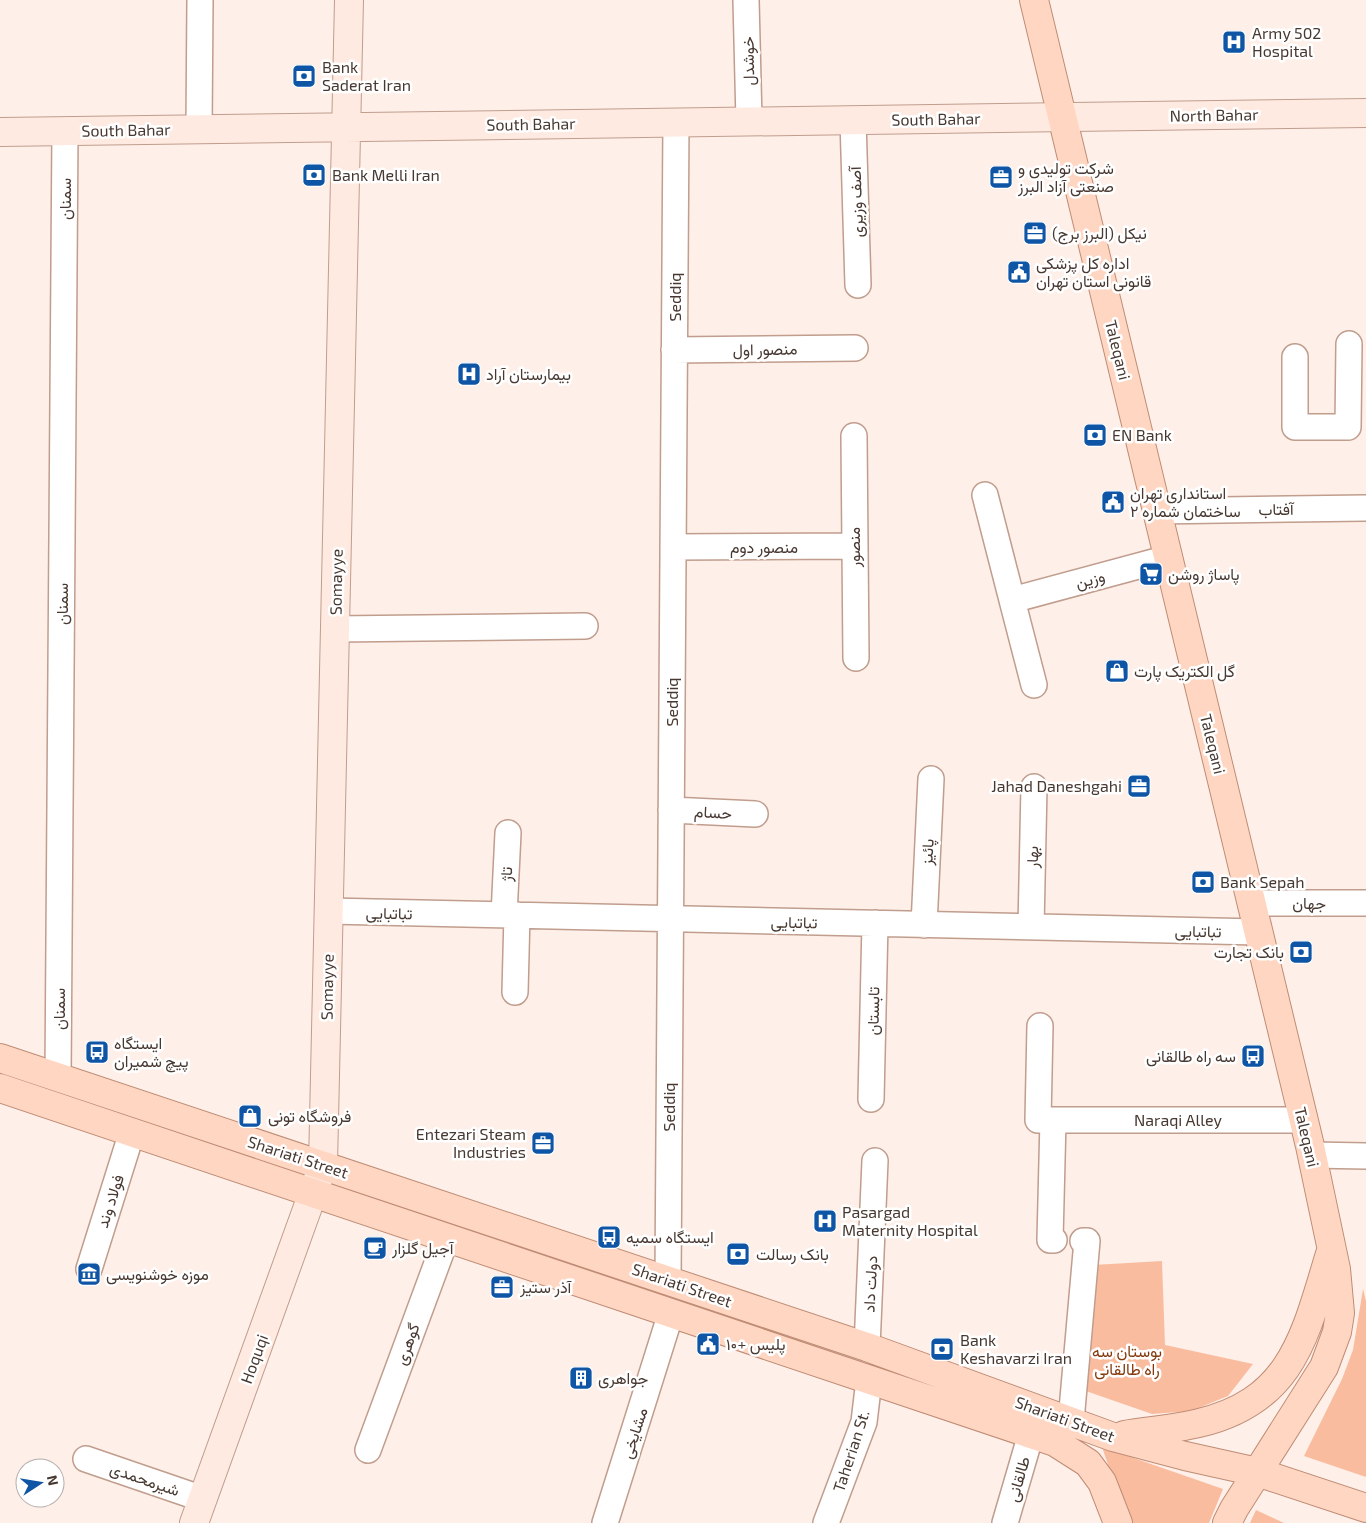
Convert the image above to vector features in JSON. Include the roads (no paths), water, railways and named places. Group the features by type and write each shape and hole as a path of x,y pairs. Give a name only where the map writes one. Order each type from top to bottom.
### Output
{"main road":[{"name":"Somayye","path":"314,1194 323,1164 349,0"},
{"name":"Taleqani","path":"1034,0 1304,1120 1332,1248 1338,1288 1340,1313 1337,1332 1324,1367 1227,1523"},
{"name":"North Bahar","path":"1061,117 1366,113"},
{"name":"South Bahar","path":"0,132 1061,117"},
{"name":"Shariati Street","path":"0,1058 323,1164 867,1347 1113,1437 1257,1472 1366,1508"},
{"name":"Shariati Street","path":"0,1088 1055,1442 1088,1463 1102,1482 1118,1523"},
{"name":"Hoquqi","path":"198,1516 314,1194"},
{"path":"1113,1437 1199,1423 1228,1414 1254,1401 1275,1383 1290,1364 1302,1338 1332,1248"},
{"name":"Taherian St.","path":"867,1347 869,1380"}],"street":[{"path":"199,129 200,0"},
{"name":"خوشدل","path":"746,0 749,121"},
{"name":"آصف وزیری","path":"853,120 858,285"},
{"name":"Seddiq","path":"668,1281 676,122"},
{"name":"سمنان","path":"58,1077 65,131"},
{"path":"1295,357 1295,427 1348,427 1349,344"},
{"name":"منصور اول","path":"674,350 855,348"},
{"name":"منصور","path":"854,436 856,658"},
{"path":"985,496 1034,685"},
{"name":"آفتاب","path":"1156,511 1366,508"},
{"name":"منصور دوم","path":"673,547 854,546"},
{"name":"وزین","path":"1012,600 1168,558"},
{"path":"335,629 585,626"},
{"name":"پائیز","path":"924,924 931,778"},
{"name":"بهار","path":"1031,927 1034,787"},
{"name":"حسام","path":"671,810 755,814"},
{"name":"تاژ","path":"508,833 515,992"},
{"name":"جهان","path":"1251,904 1366,903"},
{"name":"تباتبایی","path":"329,911 1258,932"},
{"name":"تابستان","path":"871,1099 875,923"},
{"path":"1040,1026 1038,1120 1053,1120 1050,1240 1054,1240"},
{"name":"Naraqi Alley","path":"1053,1120 1304,1120"},
{"name":"فولاد وند","path":"89,1269 132,1132"},
{"path":"1312,1155 1366,1156"},
{"name":"دولت داد","path":"867,1347 876,1161"},
{"name":"گوهری","path":"368,1450 446,1239"},
{"path":"1071,1421 1087,1241 1083,1241"},
{"name":"مشایخی","path":"605,1523 671,1314"},
{"name":"Taherian St.","path":"826,1523 864,1422 869,1380"},
{"name":"طالقانی","path":"1005,1523 1031,1434"},
{"name":"شیرمحمدی","path":"86,1459 198,1516"}],"place":[{"name":"Army 502 Hospital","path":"1234,42"},
{"name":"Bank Saderat Iran","path":"304,76"},
{"name":"Bank Melli Iran","path":"314,175"},
{"name":"شرکت تولیدی و صنعتی آزاد البرز","path":"1001,177"},
{"name":"نیکل (البرز برج)","path":"1035,233"},
{"name":"اداره کل پزشکی قانونی استان تهران","path":"1019,272"},
{"name":"بیمارستان آراد","path":"469,374"},
{"name":"EN Bank","path":"1095,435"},
{"name":"استانداری تهران ساختمان شماره ۲","path":"1113,502"},
{"name":"پاساژ روشن","path":"1151,574"},
{"name":"گل الکتریک پارت","path":"1117,671"},
{"name":"Jahad Daneshgahi","path":"1139,786"},
{"name":"Bank Sepah","path":"1203,882"},
{"name":"بانک تجارت","path":"1301,952"},
{"name":"ایستگاه پیچ شمیران","path":"97,1052"},
{"name":"سه راه طالقانی","path":"1253,1056"},
{"name":"فروشگاه تونی","path":"250,1116"},
{"name":"Entezari Steam Industries","path":"543,1143"},
{"name":"Pasargad Maternity Hospital","path":"825,1221"},
{"name":"ایستگاه سمیه","path":"609,1237"},
{"name":"آجیل گلزار","path":"375,1248"},
{"name":"بانک رسالت","path":"738,1254"},
{"name":"موزه خوشنویسی","path":"89,1274"},
{"name":"آذر ستیز","path":"502,1287"},
{"name":"پلیس +۱۰","path":"708,1344"},
{"name":"Bank Keshavarzi Iran","path":"942,1349"},
{"name":"جواهری","path":"581,1378"}],"park label":[{"name":"بوستان سه راه طالقانی","path":"1127,1360"}]}
